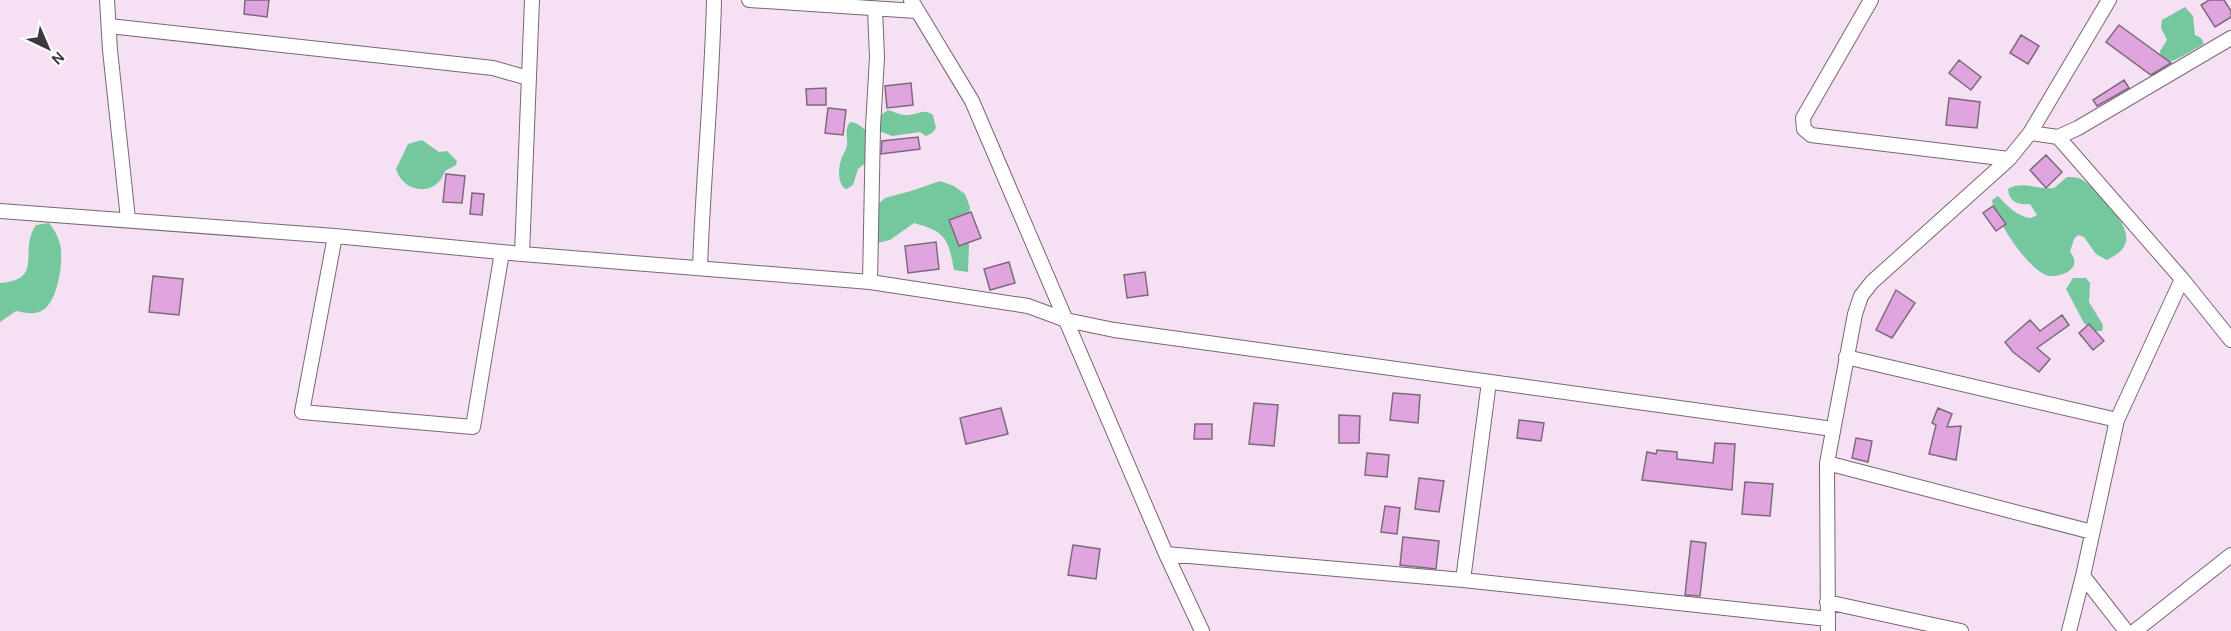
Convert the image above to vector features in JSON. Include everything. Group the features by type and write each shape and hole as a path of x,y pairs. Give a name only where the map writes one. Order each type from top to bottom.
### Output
{"street":[{"path":"107,0 128,219"},
{"path":"522,254 532,0"},
{"path":"700,268 714,0"},
{"path":"749,0 875,9 914,6 972,101 1166,554 1202,631"},
{"path":"1871,0 1803,118 1804,129 1812,135 2009,159"},
{"path":"1166,554 1463,580 1828,625 1827,464 1846,357 1861,296 1872,282 2009,159 2030,133 2109,0"},
{"path":"870,282 873,127 877,57 875,9"},
{"path":"110,26 493,68 528,78"},
{"path":"2030,133 2058,137 2078,128 2231,38"},
{"path":"2058,137 2182,279 2231,340"},
{"path":"0,211 128,219 870,282 1028,306 1066,320 1114,330 1833,429"},
{"path":"335,236 302,411 473,427 502,252"},
{"path":"2069,631 2116,420 2182,279"},
{"path":"1846,357 2116,420"},
{"path":"1463,580 1489,382"},
{"path":"1827,464 2092,532"},
{"path":"2135,631 2231,555"},
{"path":"2083,576 2126,631"},
{"path":"1827,602 1961,631"}],"green space":[{"path":"2185,7 2193,16 2195,35 2201,38 2204,44 2179,58 2165,62 2160,51 2167,40 2161,28 2162,20"},
{"path":"888,110 906,115 930,113 933,115 936,128 926,136 920,132 892,136 879,131 878,117"},
{"path":"850,122 861,126 874,139 869,160 858,169 853,185 847,189 841,182 839,171 847,146 847,131"},
{"path":"422,140 439,152 447,151 457,161 456,165 445,171 441,180 427,189 412,187 405,183 396,169 408,144"},
{"path":"2067,177 2081,179 2102,197 2123,225 2126,241 2121,250 2107,260 2096,254 2084,237 2078,235 2074,239 2070,252 2074,258 2072,268 2063,274 2051,276 2038,271 2021,253 2005,230 1992,200 1998,196 2017,213 2031,218 2037,215 2030,204 2012,200 2008,189 2019,185 2054,188"},
{"path":"940,181 954,186 965,194 970,207 969,220 964,232 969,245 968,272 954,270 950,251 944,238 925,226 914,223 890,240 877,243 874,208 885,198"},
{"path":"49,223 57,235 61,251 59,280 53,298 40,312 16,311 0,322 0,283 14,281 22,276 26,270 31,235 36,225"},
{"path":"2073,278 2086,278 2090,283 2089,302 2103,325 2102,331 2095,331 2084,323 2066,289"}],"building":[{"path":"245,0 269,0 267,17 244,14"},
{"path":"2209,0 2224,0 2231,11 2231,17 2215,27 2201,5"},
{"path":"2119,25 2171,63 2151,75 2106,42"},
{"path":"2021,35 2039,46 2028,64 2010,53"},
{"path":"1959,60 1981,77 1971,90 1949,73"},
{"path":"2124,80 2129,88 2097,106 2093,100"},
{"path":"911,83 913,105 887,108 885,86"},
{"path":"826,88 826,105 807,105 806,89"},
{"path":"1949,98 1980,102 1977,128 1946,125"},
{"path":"828,108 846,110 843,135 825,133"},
{"path":"918,137 920,149 881,154 882,141"},
{"path":"2046,155 2062,172 2046,188 2030,170"},
{"path":"446,174 465,176 462,203 443,202"},
{"path":"472,193 484,194 482,215 470,214"},
{"path":"1993,206 2006,224 1996,231 1983,213"},
{"path":"971,212 981,238 959,246 949,220"},
{"path":"936,242 939,269 908,273 905,246"},
{"path":"1009,262 1015,283 990,290 984,269"},
{"path":"1145,272 1148,295 1127,298 1124,275"},
{"path":"153,276 183,279 179,315 149,312"},
{"path":"1896,290 1915,303 1892,338 1876,330"},
{"path":"2062,315 2069,325 2037,348 2050,359 2039,372 2013,352 2005,342 2030,320 2040,331"},
{"path":"2089,324 2104,341 2093,350 2079,333"},
{"path":"1393,393 1420,395 1418,423 1390,420"},
{"path":"1254,403 1278,405 1274,446 1249,444"},
{"path":"1001,408 1008,434 966,444 960,418"},
{"path":"1938,408 1952,414 1947,427 1961,426 1956,460 1929,454 1936,425 1932,423"},
{"path":"1339,415 1360,416 1359,443 1339,443"},
{"path":"1519,420 1544,423 1541,441 1517,438"},
{"path":"1195,424 1212,424 1212,439 1194,439"},
{"path":"1856,438 1872,441 1868,462 1852,458"},
{"path":"1715,443 1735,444 1732,490 1642,480 1647,452 1656,454 1657,450 1677,452 1677,459 1713,463"},
{"path":"1367,453 1389,455 1387,477 1365,475"},
{"path":"1419,478 1444,481 1439,512 1415,509"},
{"path":"1745,482 1773,484 1770,516 1742,514"},
{"path":"1385,506 1400,508 1397,534 1381,532"},
{"path":"1403,537 1439,541 1436,569 1400,565"},
{"path":"1691,541 1706,543 1700,596 1685,595"},
{"path":"1073,545 1100,549 1096,579 1068,575"}]}
